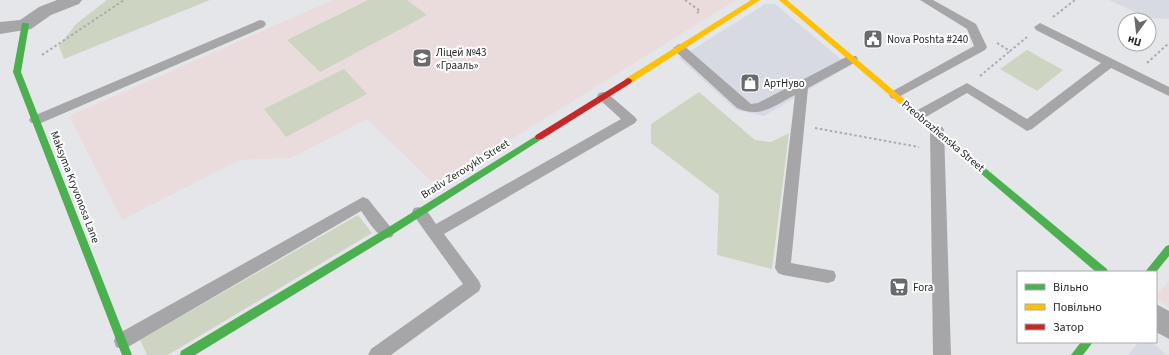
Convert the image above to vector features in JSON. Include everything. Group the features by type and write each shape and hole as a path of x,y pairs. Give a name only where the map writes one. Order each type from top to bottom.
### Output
{"street":[{"path":"0,28 25,25 45,11 73,0"},
{"name":"Brativ Zerovykh Street","path":"184,355 387,233 756,0"},
{"name":"Preobrazhenska Street","path":"783,0 1102,271"},
{"path":"17,72 25,25"},
{"name":"Maksyma Kryvonosa Lane","path":"17,72 124,348"},
{"path":"1151,271 1169,249"},
{"path":"1157,317 1169,327"},
{"path":"1076,355 1087,343"}],"lane":[{"path":"895,95 981,47 972,27 925,0"},
{"path":"36,120 260,24"},
{"path":"1040,26 1169,92"},
{"path":"679,48 742,105 750,109 761,107 852,59"},
{"path":"919,115 967,87 1027,126 1110,62"},
{"path":"802,85 783,268 828,276"},
{"path":"434,232 630,120 603,96"},
{"path":"936,130 942,355"},
{"path":"124,348 363,203 387,233"},
{"path":"377,355 473,286 419,212"}],"path":[{"path":"17,72 124,0"},
{"path":"967,87 1040,26 1075,0"},
{"path":"972,27 1010,51"},
{"path":"1134,74 1169,43"},
{"path":"798,125 937,151"}],"shaded area":[{"name":"Ліцей №43 «Грааль»","path":"333,0 736,0 436,186 367,119 291,158 240,160 122,220 69,116"},
{"path":"1109,0 1169,0 1169,19 1157,18 1157,12 1135,12"},
{"path":"765,4 775,4 849,66 764,116 736,110 679,58"},
{"path":"1169,281 1169,308 1157,297 1157,295"},
{"path":"1138,343 1153,343 1166,355 1128,355"}],"green space":[{"path":"107,0 210,0 64,59 59,46 76,24"},
{"path":"368,0 407,0 427,15 320,72 287,40"},
{"path":"1027,50 1063,70 1037,91 1000,69"},
{"path":"344,69 367,94 286,137 264,109"},
{"path":"699,92 755,140 771,142 789,133 772,269 717,255 719,195 651,143 651,124"},
{"path":"358,215 372,233 168,355 147,355 140,340"}],"traffic: fast":[{"path":"25,25 17,72 127,355"},
{"path":"185,355 387,233 539,137"},
{"path":"975,164 1102,271"},
{"path":"1151,271 1169,249"},
{"path":"1076,355 1087,343"}],"traffic: slow":[{"path":"628,81 756,0"},
{"path":"783,0 975,164"}],"traffic: jam":[{"path":"539,137 628,81"}],"place":[{"name":"Nova Poshta #240","path":"873,39"},
{"name":"Ліцей №43 «Грааль»","path":"422,58"},
{"name":"АртНуво","path":"750,83"},
{"name":"Fora","path":"899,287"}]}
